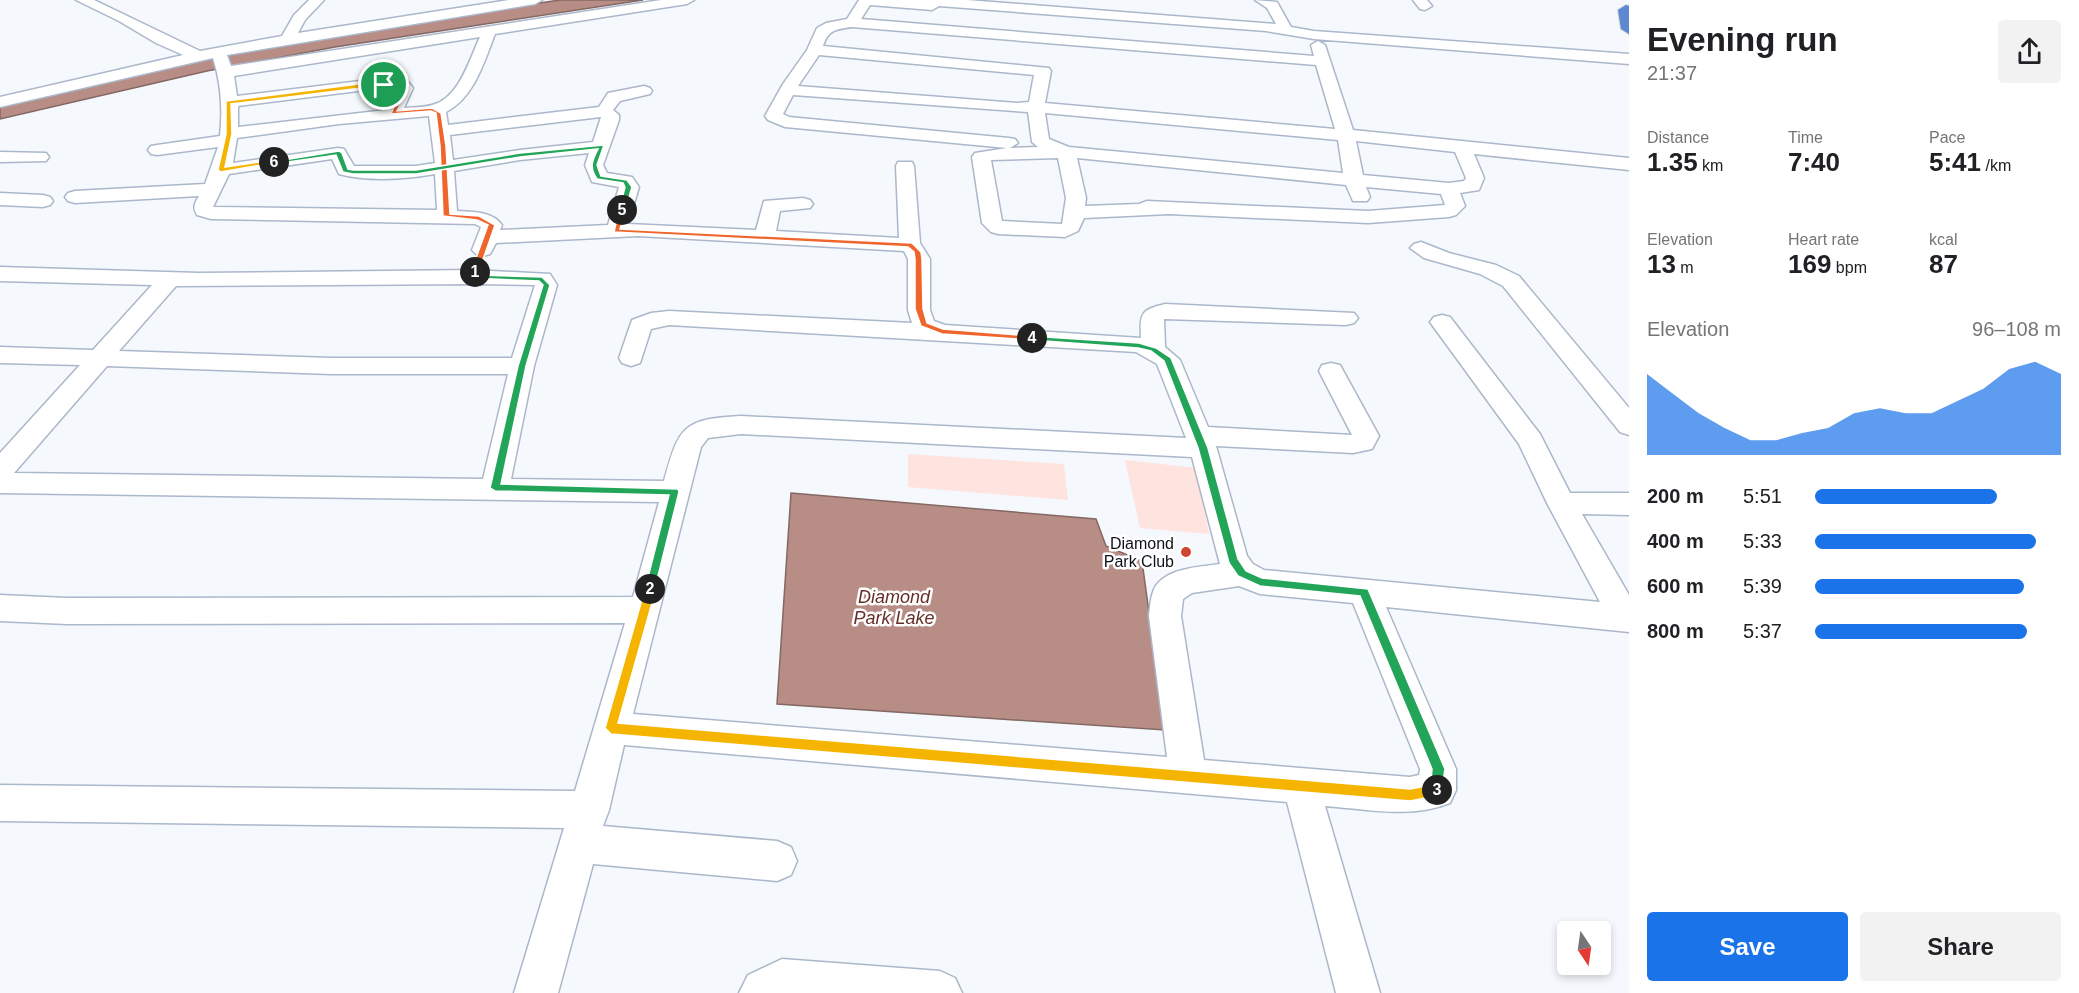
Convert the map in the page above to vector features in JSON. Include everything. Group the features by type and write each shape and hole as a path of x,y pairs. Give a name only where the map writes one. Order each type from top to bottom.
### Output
{"highway":[{"path":"1624,8 1629,29"}],"street":[{"path":"83,0 124,18 161,40 198,56 222,62 384,46 687,0"},
{"path":"288,39 299,18 317,0"},
{"path":"222,62 288,39 462,10 488,3 535,0"},
{"path":"913,0 1153,21 1174,19 1266,33 1287,32 1629,59"},
{"path":"1151,0 1155,47"},
{"path":"1262,0 1272,5 1287,32"},
{"path":"852,23 865,1 1051,5 1153,21"},
{"path":"927,29 937,3"},
{"path":"369,11 447,8 462,10"},
{"path":"1174,19 1176,49"},
{"path":"1046,55 927,29 852,23 824,28 818,34 815,50 789,87 774,116 785,122 995,143 1041,142 1066,152"},
{"path":"157,150 229,137 446,107 457,98 490,30"},
{"path":"1314,34 1346,135 1354,180 1368,218"},
{"path":"374,84 386,56 384,46"},
{"path":"815,50 1046,55 1155,47 1324,61"},
{"path":"1041,142 1036,107 1046,55"},
{"path":"0,102 198,56"},
{"path":"222,62 228,102 229,137 221,170 203,207 204,211 211,213 479,218 492,225 474,277"},
{"path":"228,102 374,84 404,86 393,113"},
{"path":"789,87 1346,135 1629,164"},
{"path":"604,111 614,97 644,91"},
{"path":"437,110 441,131 447,216"},
{"path":"441,131 604,111 610,115 610,120 594,165 599,178 625,181 629,187 616,231"},
{"path":"221,170 339,153 346,170 353,172 416,172 444,166 602,146"},
{"path":"1066,152 1075,205 1071,227 1065,231 999,228 992,223 981,157 994,154 1066,152 1449,189 1472,186 1475,177 1462,147"},
{"path":"0,157 40,157"},
{"path":"905,166 910,244 917,252 919,259 919,309 924,325 942,332"},
{"path":"75,197 211,189"},
{"path":"1075,205 1368,218 1449,211 1455,206 1449,189"},
{"path":"0,199 43,201"},
{"path":"765,238 771,205 803,204"},
{"path":"488,237 638,230 910,244"},
{"path":"1421,248 1444,258 1485,267 1511,281 1629,426"},
{"path":"0,274 171,278 531,277 542,279 546,285 522,366 495,488"},
{"path":"0,471 171,278"},
{"path":"1154,350 1152,318 1156,313 1165,311 1346,318"},
{"path":"631,358 640,325 651,320 669,318 1139,345 1154,350 1168,360 1201,442 1233,560 1242,573 1260,582 1628,619"},
{"path":"1442,322 1531,441 1561,503 1628,619"},
{"path":"0,355 331,366 522,366"},
{"path":"536,993 585,827 688,445 699,431 721,426 1201,442 1353,444 1363,442 1365,436 1331,371"},
{"path":"0,483 134,487 495,488 675,492"},
{"path":"1561,503 1629,504"},
{"path":"1188,776 1166,616 1168,593 1184,582 1242,573"},
{"path":"611,728 1410,795 1437,790 1438,769 1364,592"},
{"path":"0,608 645,610"},
{"path":"1301,786 1358,993"},
{"path":"0,803 585,827 777,861"},
{"path":"761,993 782,981 940,993"}],"shaded area":[{"path":"908,454 1064,464 1068,500 908,487"},
{"path":"1125,460 1197,468 1209,534 1140,528"}],"water":[{"path":"560,0 643,0 335,47 207,71 0,119 0,104 235,54 457,15"},
{"name":"Diamond Park Lake","path":"791,493 1096,519 1106,546 1142,561 1165,730 777,704"}],"place":[{"name":"Diamond Park Club","path":"1186,552"}],"route":[{"path":"384,85 374,84 228,102 229,134 221,170 339,153 346,170 353,172 416,172 444,166 520,155 602,146 594,165 599,178 625,181 629,187 616,231 638,230 910,244 917,252 919,259 919,309 924,325 942,332 1139,345 1154,350 1168,360 1203,448 1233,560 1242,573 1260,582 1364,592 1438,769 1437,790 1410,795 611,728 645,610 675,492 495,488 522,366 546,285 542,279 531,277 474,277 492,225 479,218 447,216 444,166 443,146 437,110 393,113 405,87 384,85"}]}
